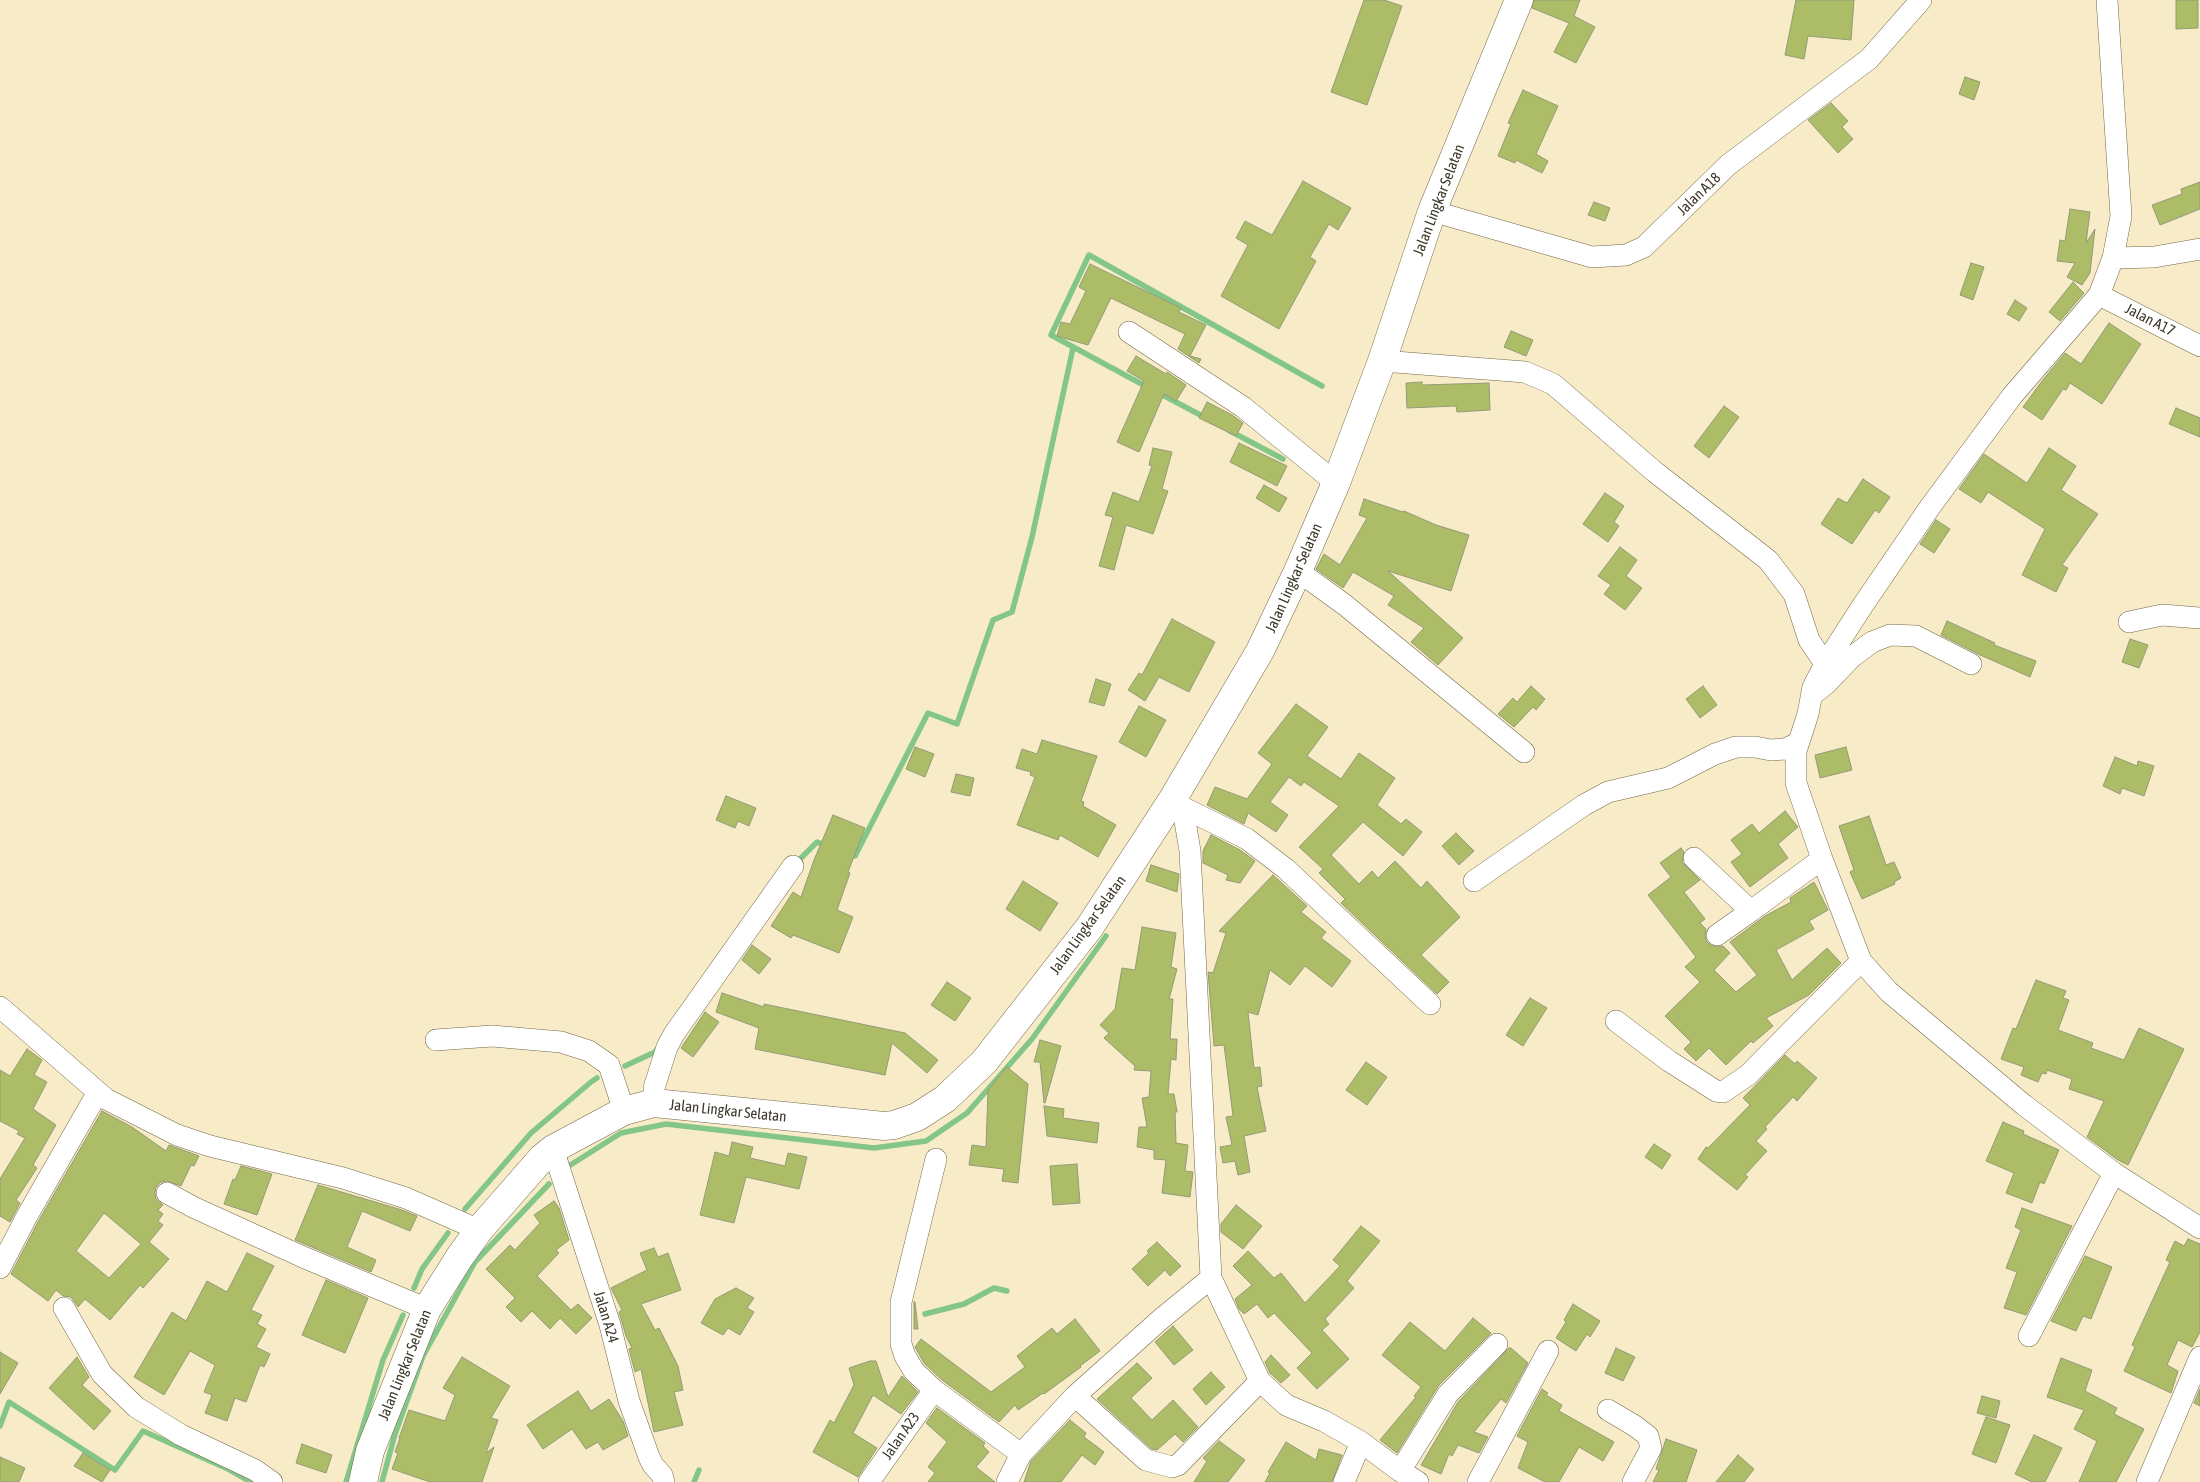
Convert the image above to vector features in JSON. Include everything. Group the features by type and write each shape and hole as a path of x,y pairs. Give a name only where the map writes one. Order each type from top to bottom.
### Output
{"highway":[{"name":"Jalan Lingkar Selatan","path":"363,1482 370,1451 427,1309 458,1258 479,1230 511,1192 553,1149 624,1111 654,1104 884,1126 894,1125 932,1109 984,1062 1089,928 1177,805 1260,651 1298,571 1336,484 1382,361 1432,211 1519,0"}],"street":[{"name":"Jalan A18","path":"1432,211 1592,257 1626,255 1644,247 1728,165 1869,59 1920,0"},
{"path":"2107,0 2122,199 2121,216 2112,258 2099,295 2012,396 1930,507 1862,604 1818,675 1796,751 1796,783 1822,859 1861,961 1889,992 2016,1099 2114,1173 2200,1228"},
{"path":"2112,258 2154,257 2200,249"},
{"name":"Jalan A17","path":"2099,295 2200,346"},
{"path":"1128,332 1243,407 1336,484"},
{"path":"1382,361 1525,372 1552,384 1655,472 1768,560 1794,594 1809,640 1825,664"},
{"path":"1298,571 1345,605 1524,752"},
{"path":"2129,622 2162,615 2200,618"},
{"path":"1812,695 1828,683 1858,652 1872,642 1890,635 1916,636 1971,664"},
{"path":"1474,881 1584,805 1608,792 1668,778 1715,754 1736,747 1755,747 1772,750 1784,749 1798,743"},
{"path":"1177,805 1247,839 1286,869 1430,1004"},
{"path":"1177,805 1190,851 1211,1278 1260,1380 1286,1405 1324,1421 1361,1442 1418,1482"},
{"path":"1694,858 1751,910"},
{"path":"1716,935 1822,859"},
{"path":"654,1104 654,1088 667,1047 674,1034 793,866"},
{"path":"1616,1021 1669,1061 1716,1091 1723,1092 1748,1075 1861,961"},
{"path":"0,1007 98,1092 177,1135 210,1146 343,1178 406,1198 479,1230"},
{"path":"436,1040 492,1036 562,1042 589,1050 609,1066 624,1111"},
{"path":"0,1268 27,1216 98,1092"},
{"name":"Jalan A24","path":"553,1149 610,1324 629,1400 649,1457 662,1475 664,1482"},
{"path":"936,1159 901,1302 901,1344 905,1356 914,1371 934,1390 1021,1454"},
{"path":"2030,1336 2114,1173"},
{"path":"166,1193 303,1257 427,1309"},
{"path":"1007,1482 1021,1454 1076,1396 1161,1319 1211,1278"},
{"path":"64,1308 102,1374 136,1407 181,1435 255,1470 272,1482"},
{"path":"1400,1471 1448,1394 1497,1344"},
{"path":"1478,1482 1548,1351"},
{"path":"2147,1482 2200,1357"},
{"path":"1076,1396 1146,1460 1172,1467 1178,1465 1260,1380"},
{"name":"Jalan A23","path":"869,1482 934,1390"},
{"path":"1608,1410 1648,1436 1651,1448 1633,1482"},
{"path":"1344,1482 1361,1442"}],"building":[{"path":"1364,0 1384,0 1402,6 1367,105 1331,92"},
{"path":"1534,0 1580,0 1574,16 1595,27 1576,63 1554,52 1569,23 1532,8"},
{"path":"1796,0 1854,0 1851,40 1808,36 1804,59 1785,55"},
{"path":"2176,0 2198,0 2198,28 2176,29"},
{"path":"1965,77 1980,82 1974,100 1959,94"},
{"path":"1523,90 1558,106 1536,154 1548,161 1542,173 1516,160 1515,163 1498,156 1511,124 1508,123"},
{"path":"1831,103 1848,121 1842,127 1853,139 1838,153 1808,120"},
{"path":"1303,181 1351,208 1338,230 1329,224 1310,257 1316,261 1279,329 1221,296 1248,245 1236,238 1245,221 1272,235"},
{"path":"2200,182 2200,209 2160,225 2152,205 2182,194 2181,189"},
{"path":"1594,202 1610,208 1605,221 1588,215"},
{"path":"2070,209 2090,212 2086,243 2095,229 2090,273 2082,285 2067,277 2075,263 2057,261 2060,240 2065,241"},
{"path":"1971,263 1984,267 1973,300 1960,295"},
{"path":"1090,264 1181,308 1179,312 1206,325 1190,356 1201,359 1199,363 1178,349 1185,334 1111,298 1088,345 1057,336 1061,322 1070,324 1086,291 1079,287"},
{"path":"2073,282 2084,293 2060,321 2049,312"},
{"path":"2015,300 2027,308 2019,321 2007,314"},
{"path":"2109,323 2141,344 2102,404 2070,383 2066,390 2063,389 2042,420 2023,407 2065,353 2081,364"},
{"path":"1511,331 1533,340 1526,356 1504,347"},
{"path":"1136,356 1166,374 1167,372 1186,385 1176,401 1164,394 1139,452 1117,442 1144,381 1127,371"},
{"path":"1422,382 1422,385 1489,383 1490,410 1457,412 1456,406 1407,408 1406,383"},
{"path":"1207,402 1243,423 1236,436 1199,418"},
{"path":"1724,406 1739,417 1709,458 1694,446"},
{"path":"2176,408 2200,418 2200,437 2169,424"},
{"path":"1239,443 1287,466 1277,486 1230,462"},
{"path":"1153,448 1172,452 1162,489 1168,491 1153,534 1126,525 1114,570 1099,566 1113,517 1105,515 1113,492 1139,502 1152,466 1149,465"},
{"path":"2049,448 2076,466 2061,490 2098,514 2062,565 2068,568 2056,592 2022,575 2045,529 1988,492 1981,503 1959,489 1984,454 2027,483"},
{"path":"1863,479 1890,497 1879,513 1875,510 1852,544 1821,524 1838,498 1847,503"},
{"path":"1264,485 1287,498 1279,512 1256,498"},
{"path":"1605,493 1624,506 1614,522 1619,526 1608,542 1583,524"},
{"path":"1364,499 1404,511 1436,525 1469,535 1451,591 1388,571 1463,638 1438,665 1411,642 1424,628 1388,605 1394,596 1353,572 1343,588 1316,569 1324,554 1340,565 1367,518 1359,515"},
{"path":"1936,520 1950,529 1934,553 1920,544"},
{"path":"1620,547 1637,560 1626,576 1642,588 1625,610 1604,594 1611,585 1598,576"},
{"path":"1172,619 1215,642 1189,692 1159,677 1145,701 1128,690 1139,673 1142,675"},
{"path":"1947,621 1995,643 1994,645 2036,661 2030,677 1941,635"},
{"path":"2130,639 2148,645 2139,668 2122,662"},
{"path":"1096,679 1111,684 1104,706 1089,702"},
{"path":"1531,686 1545,699 1536,710 1533,707 1514,727 1498,714 1513,698 1517,702"},
{"path":"1703,686 1717,705 1700,718 1686,699"},
{"path":"1296,704 1328,727 1307,756 1341,779 1359,753 1395,778 1377,805 1401,824 1406,819 1422,832 1403,856 1363,822 1331,855 1359,884 1372,871 1378,878 1395,861 1421,888 1427,881 1460,917 1421,955 1449,982 1437,994 1341,903 1345,899 1319,873 1323,869 1299,847 1339,806 1304,782 1301,786 1289,777 1270,802 1288,815 1276,832 1248,813 1244,824 1207,805 1215,787 1247,799 1272,764 1258,753"},
{"path":"1139,706 1166,720 1146,757 1119,742"},
{"path":"1042,740 1097,756 1081,801 1084,802 1083,806 1116,825 1098,857 1060,835 1058,840 1017,825 1035,777 1030,775 1031,772 1016,768 1022,749 1037,754"},
{"path":"915,747 934,754 925,777 906,769"},
{"path":"1846,747 1852,770 1820,778 1815,755"},
{"path":"2115,757 2137,766 2138,761 2154,766 2144,796 2122,788 2120,794 2103,786"},
{"path":"956,774 974,778 970,796 951,792"},
{"path":"726,796 756,808 749,826 738,821 735,828 716,820"},
{"path":"1785,811 1798,827 1778,844 1788,858 1750,887 1731,862 1742,854 1731,840 1752,824 1759,833"},
{"path":"833,815 865,828 848,872 850,873 837,910 853,917 839,953 793,935 791,938 771,926 793,892 801,897"},
{"path":"1869,816 1886,865 1894,862 1901,878 1894,882 1895,884 1862,899 1850,872 1854,870 1839,826"},
{"path":"1456,833 1474,851 1459,865 1442,846"},
{"path":"1211,835 1240,850 1255,861 1240,883 1226,880 1228,875 1203,863 1203,851"},
{"path":"1681,848 1684,852 1682,862 1700,880 1684,892 1705,919 1700,923 1706,929 1705,936 1707,942 1712,946 1723,946 1730,953 1714,970 1736,992 1757,975 1730,942 1765,916 1791,902 1790,898 1814,882 1828,910 1809,921 1814,929 1776,950 1792,980 1827,948 1841,963 1809,995 1766,1018 1773,1026 1753,1043 1751,1041 1726,1065 1709,1048 1696,1061 1684,1049 1691,1042 1665,1016 1700,982 1685,967 1696,957 1648,895 1671,877 1660,863"},
{"path":"1151,865 1179,874 1177,892 1146,881"},
{"path":"1273,875 1307,906 1301,912 1326,932 1321,938 1351,961 1332,987 1305,966 1290,985 1270,970 1258,1015 1248,1012 1254,1068 1260,1067 1262,1086 1257,1087 1266,1131 1244,1136 1250,1172 1238,1175 1235,1161 1223,1163 1220,1147 1232,1145 1226,1117 1233,1116 1224,1045 1214,1046 1208,972 1213,973 1226,933 1219,931"},
{"path":"1023,881 1058,903 1040,931 1006,909"},
{"path":"1142,927 1176,933 1171,967 1177,969 1169,999 1173,999 1170,1039 1177,1039 1176,1060 1171,1059 1168,1094 1174,1094 1177,1112 1175,1112 1176,1143 1188,1145 1185,1171 1193,1172 1190,1197 1162,1193 1166,1160 1154,1159 1154,1150 1137,1147 1139,1127 1147,1127 1142,1098 1149,1097 1151,1071 1134,1070 1135,1066 1104,1038 1109,1033 1100,1025 1115,1009 1122,968 1135,970"},
{"path":"752,945 771,959 759,974 742,960"},
{"path":"2036,980 2066,991 2063,998 2069,1000 2058,1030 2093,1043 2091,1048 2124,1060 2139,1028 2184,1049 2128,1165 2118,1160 2087,1137 2104,1101 2069,1089 2072,1079 2047,1070 2046,1074 2042,1073 2038,1082 2021,1075 2024,1067 2001,1059 2013,1028 2016,1029"},
{"path":"947,982 971,998 955,1021 931,1005"},
{"path":"722,993 764,1007 764,1004 905,1033 938,1060 927,1073 892,1043 885,1075 755,1049 759,1028 716,1012"},
{"path":"1530,998 1547,1008 1523,1046 1506,1035"},
{"path":"705,1012 719,1022 693,1057 681,1048"},
{"path":"1040,1040 1061,1046 1045,1103 1040,1062 1034,1062"},
{"path":"27,1049 42,1060 34,1075 47,1082 33,1109 56,1125 33,1165 37,1168 16,1200 20,1203 10,1222 0,1216 0,1179 25,1138 17,1134 19,1131 0,1121 0,1070 10,1076"},
{"path":"1785,1055 1795,1064 1797,1061 1817,1078 1797,1101 1793,1097 1765,1127 1767,1129 1756,1141 1767,1151 1745,1175 1748,1177 1737,1190 1698,1159 1706,1147 1708,1148 1750,1105 1743,1098"},
{"path":"1366,1062 1387,1077 1367,1105 1346,1090"},
{"path":"1007,1067 1028,1084 1018,1183 1002,1181 1004,1169 969,1165 972,1145 986,1147 988,1090"},
{"path":"1044,1106 1064,1109 1063,1118 1099,1123 1097,1143 1047,1136"},
{"path":"102,1111 132,1127 166,1151 169,1145 199,1156 194,1166 191,1165 181,1186 167,1181 161,1182 156,1187 156,1199 163,1205 158,1210 163,1214 158,1221 163,1225 149,1242 169,1259 143,1288 140,1285 110,1320 85,1299 78,1307 71,1297 63,1296 56,1290 48,1301 11,1274 38,1222","holes":["104,1213 141,1244 109,1278 76,1251"]},
{"path":"2003,1122 2024,1131 2023,1134 2059,1150 2044,1184 2040,1182 2032,1203 2006,1193 2014,1173 1986,1161"},
{"path":"732,1142 753,1147 750,1158 785,1166 788,1153 807,1157 799,1189 746,1177 734,1223 700,1215 715,1152 729,1156"},
{"path":"1654,1144 1671,1155 1662,1169 1645,1157"},
{"path":"1077,1164 1080,1203 1053,1205 1050,1166"},
{"path":"241,1166 272,1174 257,1215 224,1204 233,1179 235,1180"},
{"path":"318,1185 417,1216 410,1231 362,1211 347,1247 376,1260 371,1272 295,1240"},
{"path":"554,1201 559,1208 569,1240 556,1250 559,1253 537,1276 571,1310 578,1304 592,1318 576,1334 560,1318 550,1329 532,1311 521,1322 506,1307 515,1298 486,1269 510,1245 515,1250 540,1223 534,1215"},
{"path":"1236,1205 1262,1226 1243,1249 1221,1232 1221,1224"},
{"path":"2022,1208 2072,1226 2026,1315 2004,1308 2017,1272 2006,1268 2021,1230 2015,1227"},
{"path":"1361,1226 1380,1241 1347,1281 1354,1288 1325,1319 1329,1324 1322,1330 1349,1359 1317,1389 1297,1368 1312,1353 1274,1313 1268,1318 1257,1304 1244,1314 1239,1309 1235,1299 1252,1285 1233,1266 1248,1251 1274,1278 1281,1273 1305,1303 1340,1266 1333,1260"},
{"path":"2188,1239 2200,1244 2200,1332 2192,1347 2178,1340 2167,1365 2178,1371 2171,1393 2124,1371 2135,1347 2132,1345 2170,1262 2166,1260 2175,1241 2184,1246"},
{"path":"1157,1242 1181,1266 1170,1276 1165,1270 1148,1286 1132,1269 1149,1253 1147,1251"},
{"path":"654,1248 658,1257 668,1253 681,1290 641,1304 655,1330 659,1328 678,1366 683,1390 674,1392 683,1425 654,1432 641,1369 635,1372 629,1349 632,1348 626,1336 619,1312 622,1310 611,1288 647,1270 640,1253"},
{"path":"247,1253 274,1266 251,1310 262,1315 257,1324 266,1329 256,1347 270,1354 264,1367 260,1365 246,1402 235,1398 227,1421 205,1413 212,1395 204,1392 215,1365 190,1351 164,1395 134,1377 172,1312 186,1321 207,1281 227,1292"},
{"path":"2085,1256 2112,1267 2091,1319 2083,1316 2076,1331 2051,1321"},
{"path":"326,1280 368,1298 345,1353 302,1335"},
{"path":"736,1288 754,1298 747,1308 754,1312 740,1335 728,1328 723,1335 701,1323 715,1299"},
{"path":"915,1302 918,1329 914,1329"},
{"path":"1573,1304 1600,1321 1590,1337 1587,1334 1576,1351 1556,1338 1566,1322 1564,1320"},
{"path":"1473,1318 1491,1333 1439,1385 1397,1453 1380,1440 1416,1397 1414,1396 1421,1387 1382,1355 1410,1322 1445,1351"},
{"path":"1075,1319 1100,1351 1044,1394 1018,1410 1015,1405 999,1422 942,1380 924,1363 915,1347 921,1339 991,1392 1025,1367 1017,1356 1052,1328 1057,1334"},
{"path":"1173,1326 1193,1350 1174,1365 1155,1342"},
{"path":"1509,1348 1528,1363 1506,1403 1501,1399 1474,1432 1488,1437 1479,1453 1458,1445 1452,1456 1449,1454 1441,1474 1421,1465 1458,1402"},
{"path":"1616,1348 1635,1357 1623,1381 1605,1373"},
{"path":"0,1352 18,1363 0,1394"},
{"path":"1271,1355 1290,1375 1281,1383 1270,1373 1265,1362"},
{"path":"77,1357 89,1377 82,1385 111,1411 94,1430 49,1388"},
{"path":"462,1357 510,1386 491,1418 498,1420 486,1453 494,1447 482,1482 430,1482 392,1469 398,1453 395,1452 399,1438 409,1410 445,1421 455,1395 443,1388"},
{"path":"2061,1358 2092,1370 2085,1391 2117,1408 2114,1414 2144,1429 2116,1482 2079,1482 2097,1441 2074,1429 2084,1410 2047,1397"},
{"path":"870,1361 876,1361 888,1397 902,1376 918,1392 901,1414 873,1395 853,1433 877,1448 858,1477 813,1452 830,1420 834,1423 854,1385 849,1368"},
{"path":"1137,1363 1152,1378 1131,1398 1152,1420 1173,1400 1198,1427 1183,1442 1175,1434 1157,1450 1152,1449 1097,1399"},
{"path":"1211,1372 1225,1387 1206,1405 1193,1389"},
{"path":"1542,1389 1548,1393 1546,1395 1562,1405 1559,1411 1614,1442 1603,1461 1579,1447 1559,1482 1545,1482 1518,1468 1528,1442 1517,1436"},
{"path":"2200,1389 2200,1406 2194,1403"},
{"path":"578,1391 591,1411 609,1399 623,1421 628,1436 603,1450 598,1442 586,1449 572,1429 543,1449 527,1425"},
{"path":"1982,1396 2000,1401 1996,1418 1977,1413"},
{"path":"937,1408 985,1443 983,1446 989,1452 976,1467 995,1482 928,1482 935,1473 928,1467 947,1442 926,1423"},
{"path":"1986,1417 2010,1425 1996,1463 1972,1454"},
{"path":"1070,1420 1086,1433 1084,1437 1104,1452 1095,1465 1082,1455 1061,1482 1024,1482 1031,1461"},
{"path":"2034,1435 2062,1448 2045,1482 2032,1482 2015,1474"},
{"path":"1666,1439 1697,1450 1686,1482 1653,1482 1659,1470 1656,1469"},
{"path":"1219,1441 1245,1460 1228,1482 1194,1482 1207,1461 1203,1458"},
{"path":"1286,1442 1316,1460 1319,1449 1342,1455 1332,1482 1265,1482 1270,1473 1268,1472"},
{"path":"302,1444 332,1455 326,1473 296,1463"},
{"path":"83,1453 110,1470 102,1482 74,1466"},
{"path":"1738,1455 1754,1469 1744,1482 1716,1482"},
{"path":"0,1457 25,1468 19,1482 0,1482"}],"waterway":[{"path":"1149,388 1051,335 1089,255 1322,386"},
{"path":"848,853 855,856 928,713 957,724 993,620 1012,612 1032,537 1073,348"},
{"path":"1157,392 1206,418"},
{"path":"1230,431 1283,459"},
{"path":"796,863 817,842 827,846"},
{"path":"564,1169 621,1133 666,1124 874,1148 926,1141 967,1113 1032,1039 1106,936"},
{"path":"625,1066 655,1052 658,1048"},
{"path":"465,1209 531,1133 597,1078"},
{"path":"382,1482 395,1434 423,1356 475,1262 549,1184"},
{"path":"414,1288 422,1269 448,1233"},
{"path":"925,1314 964,1304 994,1288 1007,1291"},
{"path":"346,1482 383,1360 403,1315"},
{"path":"0,1426 9,1402 115,1470 143,1431 228,1469 251,1482"},
{"path":"694,1482 699,1470"}]}
